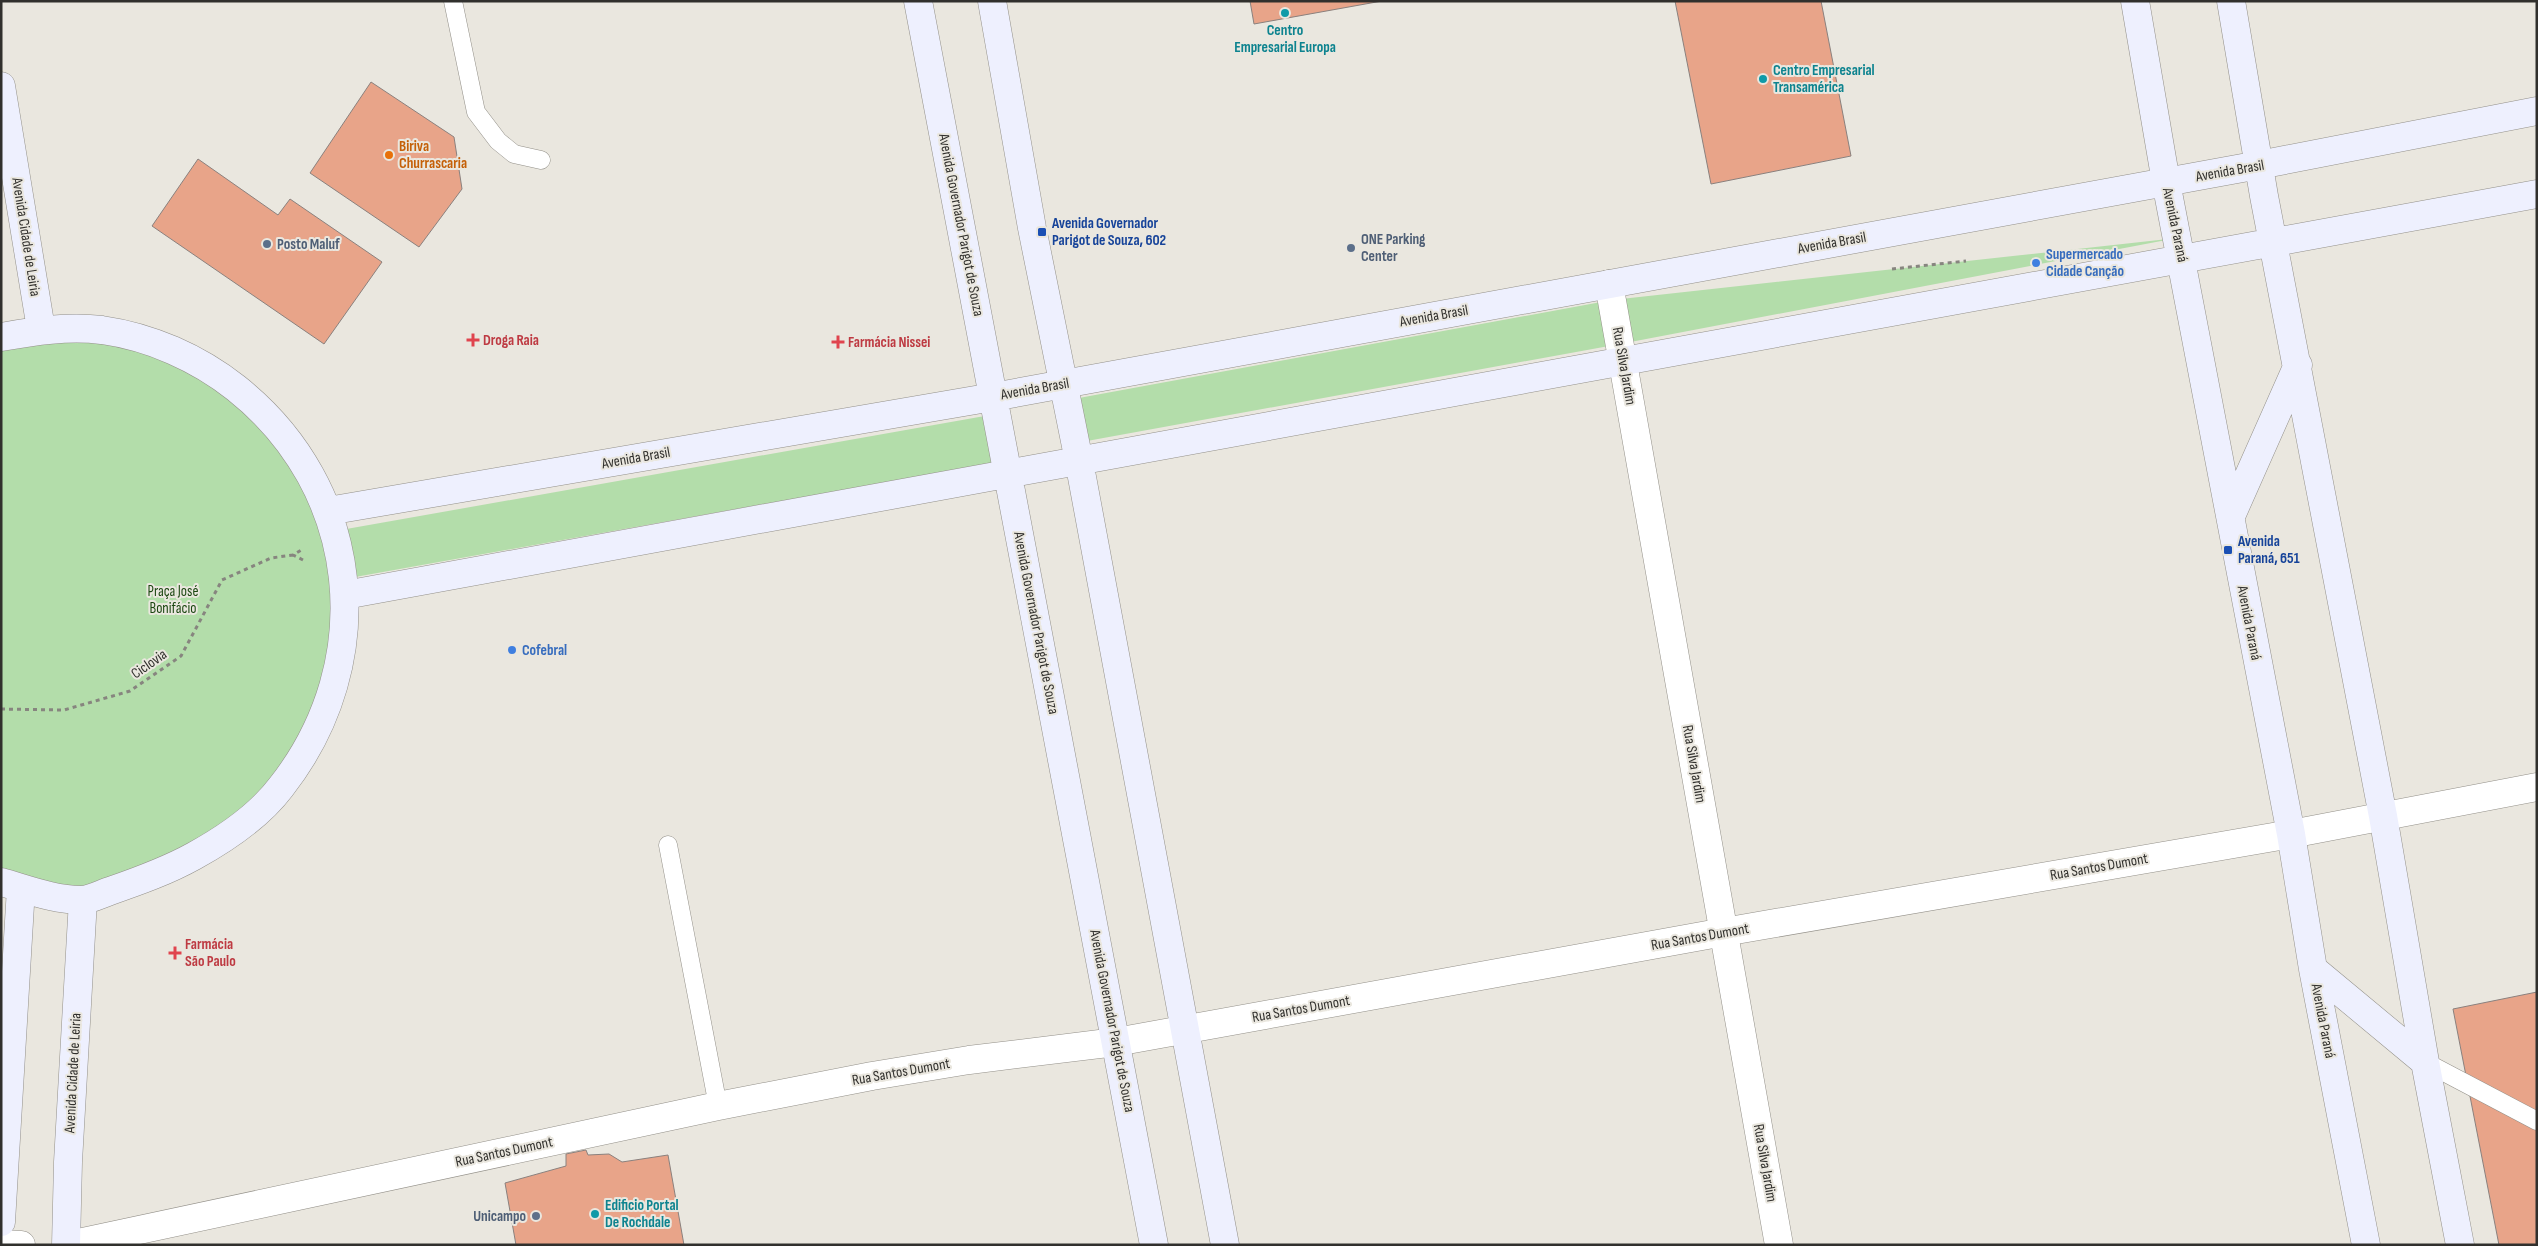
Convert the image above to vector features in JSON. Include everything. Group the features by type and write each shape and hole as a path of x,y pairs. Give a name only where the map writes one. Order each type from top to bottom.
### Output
{"main road":[{"name":"Avenida Governador Parigot de Souza","path":"918,1 1154,1245"},
{"path":"992,1 1032,228 1079,461 1225,1245"},
{"name":"Avenida Paraná","path":"2134,1 2166,182 2231,516 2233,540 2291,834 2313,970 2366,1245"},
{"path":"2230,1 2273,243 2298,365 2383,816 2425,1062 2460,1245"},
{"name":"Avenida Cidade de Leiria","path":"1,86 41,329"},
{"name":"Avenida Brasil","path":"328,511 1064,384 2259,166 2537,111"},
{"path":"345,595 2537,194"},
{"path":"1,337 41,329 111,332 161,345 216,372 263,410 301,457 328,511 335,531 345,595 340,664 318,730 281,788 230,836 169,870 83,900 58,897 11,885 1,1222"},
{"path":"2231,516 2298,365"},
{"name":"Avenida Cidade de Leiria","path":"68,1245 68,1162 83,900"},
{"path":"2313,970 2425,1062"}],"street":[{"name":"Rua Silva Jardim","path":"1609,284 1779,1245"},
{"name":"Rua Santos Dumont","path":"68,1245 718,1106 969,1060 1116,1042 1185,1030 1724,932 2291,834 2537,787"},
{"path":"1,1244 21,1245"}],"lane":[{"path":"453,1 476,112 498,141 514,154 541,160"},
{"path":"668,845 718,1106"},
{"path":"2425,1062 2537,1121"}],"path":[{"name":"Ciclovia","path":"1,709 64,710 130,691 181,656 222,580 271,558 292,555"}],"green space":[{"path":"2177,238 1620,344 1076,443 1068,400 1612,300"},
{"name":"Praça José Bonifácio","path":"102,330 263,410 335,531 996,414 1005,461 344,579 318,730 230,836 83,900 1,882 1,337"}],"building":[{"name":"Centro Empresarial Europa","path":"1250,1 1382,1 1254,24"},
{"name":"Centro Empresarial Transamérica","path":"1675,1 1821,1 1851,156 1711,184"},
{"name":"Biriva Churrascaria","path":"371,82 454,137 462,189 419,247 310,173"},
{"name":"Posto Maluf","path":"198,159 278,215 290,199 382,262 324,344 152,226"},
{"path":"2537,992 2537,1245 2499,1245 2453,1009"},
{"name":"Edificio Portal De Rochdale","path":"586,1150 588,1155 609,1154 622,1162 668,1155 684,1245 516,1245 505,1183 566,1166 566,1154"}],"place":[{"name":"Centro Empresarial Europa","path":"1285,13"},
{"name":"Centro Empresarial Transamérica","path":"1763,79"},
{"name":"Biriva Churrascaria","path":"389,155"},
{"name":"Avenida Governador Parigot de Souza, 602","path":"1042,232"},
{"name":"Posto Maluf","path":"267,244"},
{"name":"ONE Parking Center","path":"1351,248"},
{"name":"Supermercado Cidade Canção","path":"2036,263"},
{"name":"Droga Raia","path":"473,340"},
{"name":"Farmácia Nissei","path":"838,342"},
{"name":"Avenida Paraná, 651","path":"2228,550"},
{"name":"Cofebral","path":"512,650"},
{"name":"Farmácia São Paulo","path":"175,953"},
{"name":"Edificio Portal De Rochdale","path":"595,1214"},
{"name":"Unicampo","path":"536,1216"}]}
